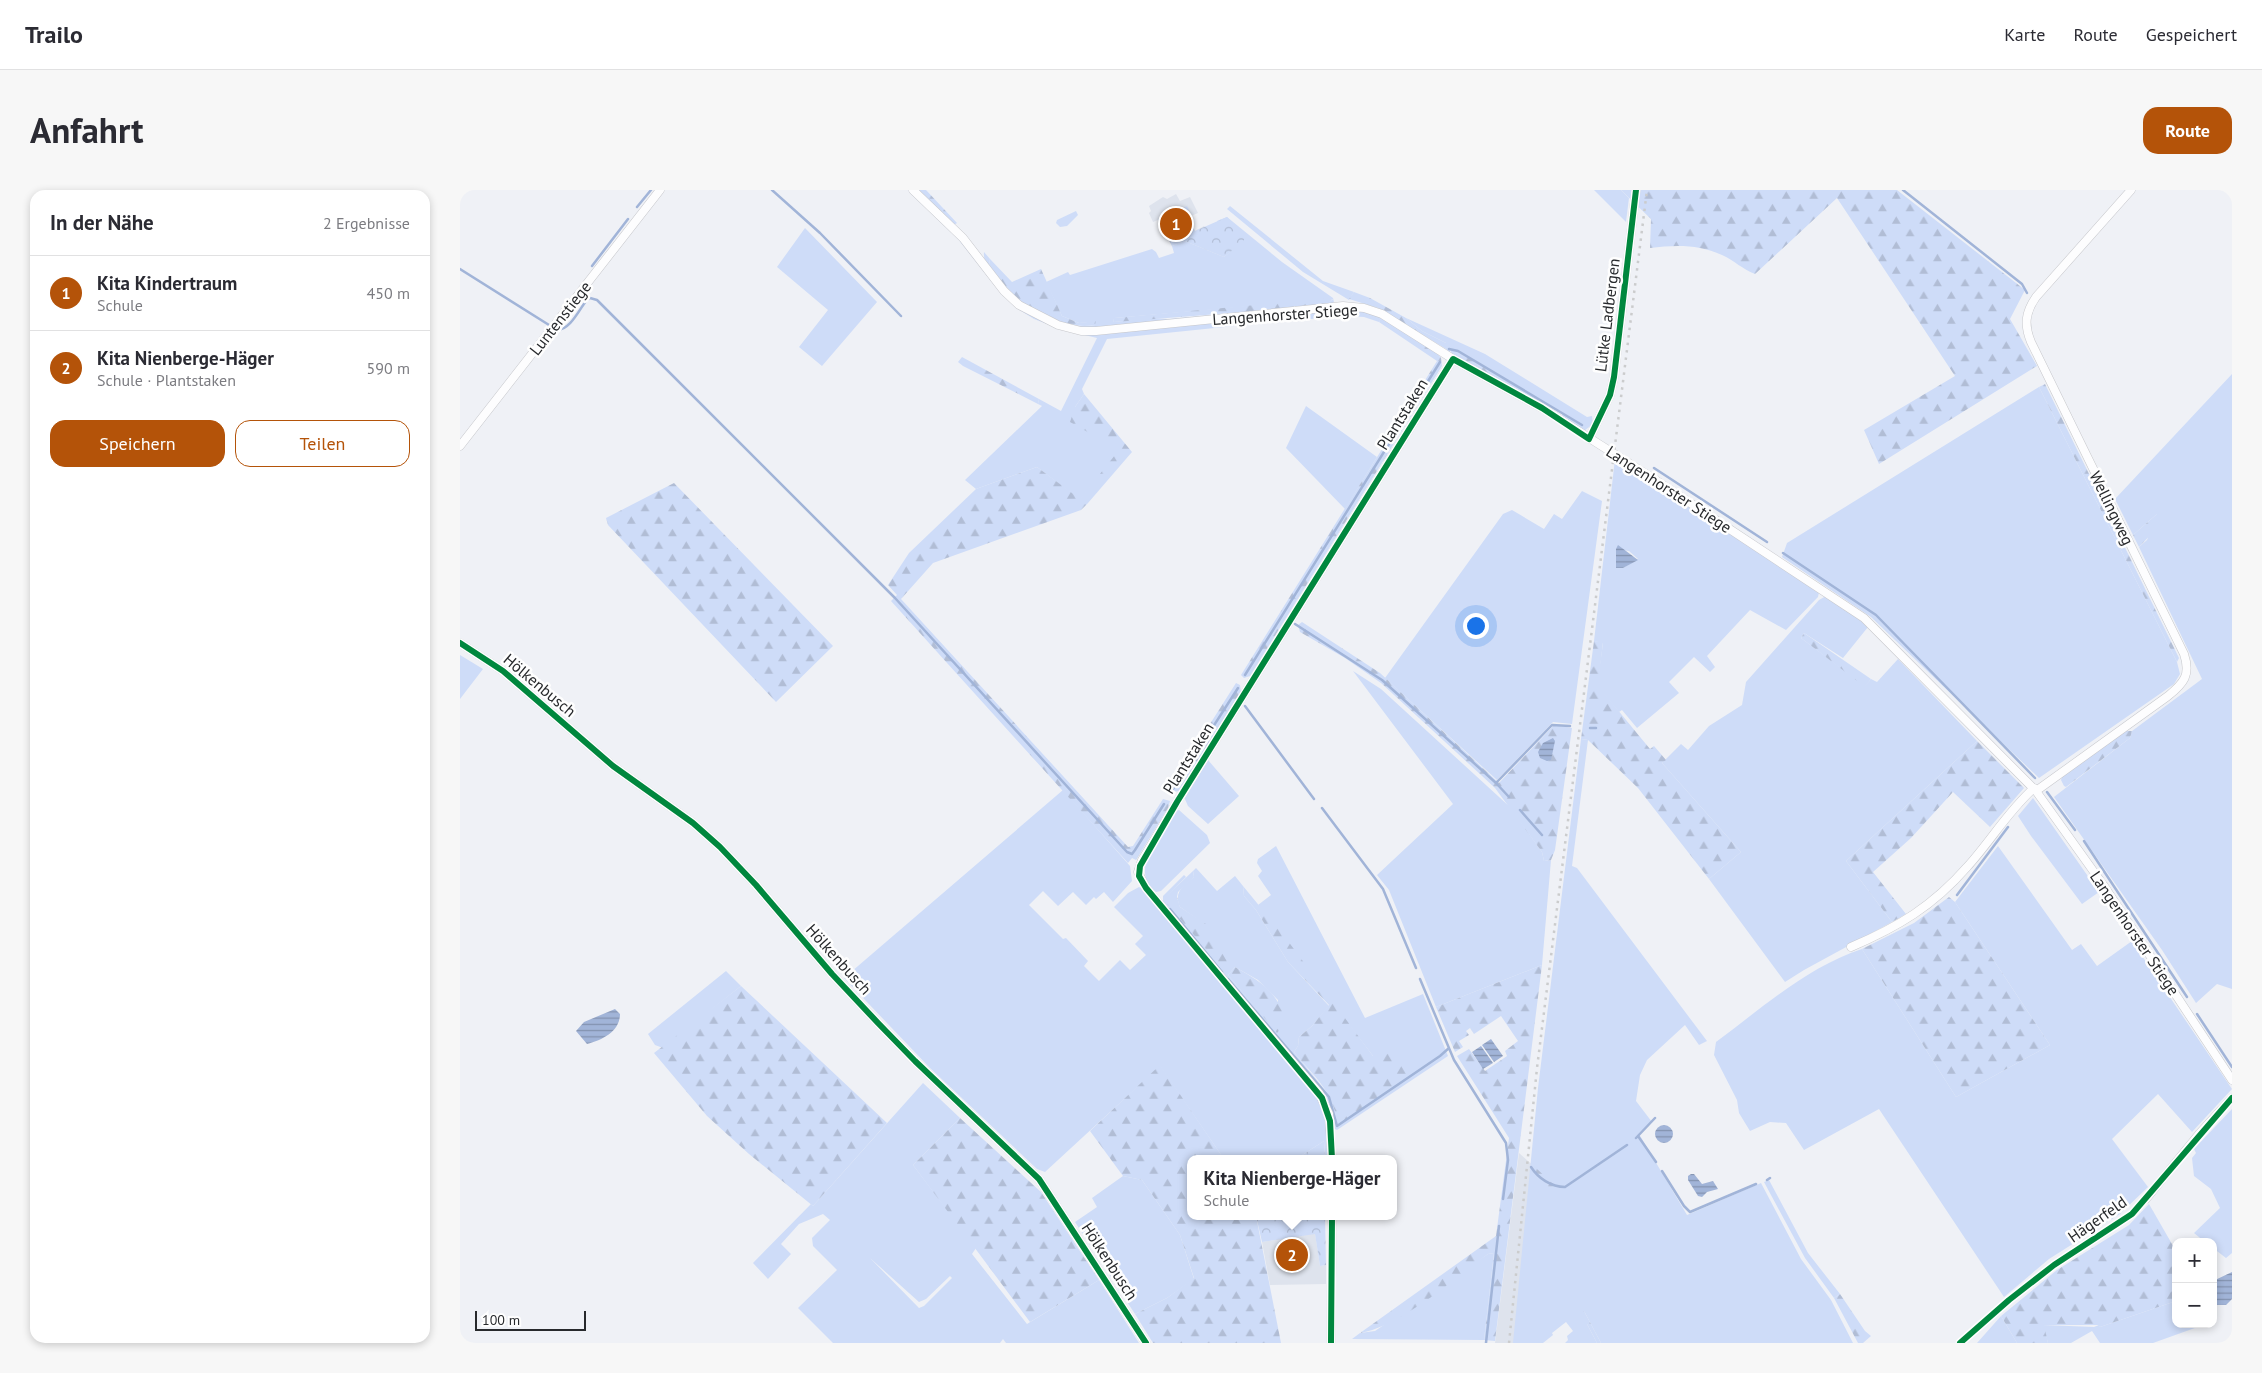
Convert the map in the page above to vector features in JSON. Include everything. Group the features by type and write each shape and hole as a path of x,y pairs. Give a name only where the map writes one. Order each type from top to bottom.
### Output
{"street":[{"name":"Luntenstiege","path":"460,446 660,190"},
{"name":"Langenhorster Stiege","path":"913,190 963,238 1014,301 1031,313 1064,327 1081,331 1096,331 1351,306 1382,314 1453,359 1542,408 1665,486 1864,618 2035,789 2104,886 2232,1080"},
{"name":"Lütke Ladbergen","path":"1589,439 1610,395 1614,377 1636,190"},
{"name":"Wellingweg","path":"2035,789 2168,696 2182,684 2188,674 2184,654 2031,342 2026,326 2027,311 2036,298 2131,190"},
{"name":"Plantstaken","path":"1332,1155 1330,1121 1322,1098 1146,888 1139,876 1139,869 1146,852 1453,359"},
{"name":"Hölkenbusch","path":"460,643 503,672 613,766 693,823 720,847 878,1023 922,1068 1039,1179 1146,1343"},
{"path":"1851,947 1899,925 1940,896 2035,789"},
{"name":"Hägerfeld","path":"2146,1199 2199,1134 2232,1098"},
{"path":"1331,1343 1332,1220"}],"shaded area":[{"path":"1176,194 1180,201 1190,197 1198,213 1188,217 1195,231 1204,226 1224,257 1185,241 1172,246 1158,220 1153,222 1149,213 1151,211 1149,206 1163,197 1167,199"},
{"path":"1618,545 1638,560 1623,568 1616,568 1616,549"},
{"path":"1553,738 1555,741 1551,760 1547,761 1540,758 1538,752 1543,743"},
{"path":"615,1009 620,1014 614,1030 599,1040 587,1044 576,1031 584,1022"},
{"path":"1491,1039 1503,1056 1494,1062 1482,1045"},
{"path":"1481,1046 1493,1063 1483,1069 1472,1052"},
{"path":"1664,1125 1670,1128 1673,1134 1670,1140 1664,1143 1658,1140 1655,1134 1658,1128"},
{"path":"1519,1153 1536,1168 1514,1343 1495,1343"},
{"path":"1694,1174 1702,1184 1713,1181 1718,1189 1707,1192 1702,1197 1698,1196 1688,1180 1688,1176"},
{"path":"1315,1233 1320,1266 1326,1265 1326,1284 1270,1285 1262,1242"},
{"path":"2232,1272 2232,1299 2226,1305 2217,1305 2217,1279"}],"green space":[{"path":"907,190 947,225 1020,309 1034,317 1070,331 1251,319 1254,324 1107,339 1082,389 1084,394 1075,407 1120,450 1080,500 1037,467 976,489 965,480 1042,406 1038,404 1039,399 1061,411 1097,338 1060,329 1034,319 1018,309 999,291 958,239"},
{"path":"916,190 926,190 957,223 954,225"},
{"path":"1594,190 1621,190 1629,198 1626,222"},
{"path":"1621,190 1897,190 2025,290 2010,319 2037,366 1879,464 1864,430 1955,376 1837,198 1755,274 1713,251 1677,246 1650,248 1651,219"},
{"path":"1187,206 1189,210 1185,212 1195,231 1227,217 1244,234 1244,241 1224,257 1185,241 1172,246 1158,219"},
{"path":"1230,206 1323,281 1354,292 1349,300 1303,272 1227,209"},
{"path":"1076,211 1078,215 1067,226 1060,227 1056,223 1057,220"},
{"path":"1227,217 1282,262 1333,298 1334,302 1328,305 1083,329 1054,320 1074,325 1095,325 1095,322 1079,323 1062,316 1046,282 1068,272 1070,275 1152,249 1159,258 1174,253 1172,246 1185,241 1224,257 1231,251 1217,221","holes":["1333,299 1327,304 1168,319 1151,318 1114,322 1115,318"]},
{"path":"805,228 877,302 822,366 799,347 828,310 777,267"},
{"path":"984,252 990,259 989,265 1008,289 1022,302 1038,312 1034,310 1023,303 1013,295 995,276 984,259"},
{"path":"990,259 1012,282 1041,269 1062,316 1079,323 1096,321 1095,325 1085,326 1063,323 1031,308 1014,295 1004,284 989,265"},
{"path":"1354,292 1370,298 1406,318 1422,331 1446,343 1446,349 1378,308 1349,299"},
{"path":"1333,298 1328,304 1141,320 1114,322 1113,320 1114,318"},
{"path":"1344,309 1367,311 1382,317 1379,322 1364,317 1347,316 1259,323 1262,318"},
{"path":"1381,318 1437,353 1441,358 1442,366 1250,676 1244,678 1241,675 1437,361 1379,322"},
{"path":"1406,318 1485,354 1587,417 1592,416 1593,424 1584,431 1562,417 1563,413 1539,399 1538,402 1533,399 1534,396 1454,349 1450,350 1450,353 1446,349 1446,343 1422,331"},
{"path":"1454,349 1534,397 1533,399 1452,354 1450,350"},
{"path":"962,357 1039,399 1038,404 963,366 958,362"},
{"path":"2232,374 2232,989 2217,984 2196,1003 2162,950 2054,797 2130,738 2132,731 2202,679 2139,547 2147,540 2157,514 2133,535 2115,499"},
{"path":"2045,384 2179,658 2177,662 2039,387"},
{"path":"2039,387 2177,662 2180,674 2174,684 2039,778 1871,617 1782,557 1787,543"},
{"path":"1084,394 1132,452 1088,503 1081,510 933,563 901,599 1128,847 1133,846 1163,799 1170,801 1168,808 1136,860 1132,858 1128,863 891,601 897,595 888,585 909,553 976,489 1037,467 1080,499 1119,450 1070,422 1075,407"},
{"path":"1306,406 1377,457 1345,509 1286,448"},
{"path":"1615,459 1644,476 1819,592 1818,597 1786,630 1750,610 1707,656 1715,667 1710,672 1694,657 1669,682 1679,693 1637,728 1622,710 1619,712 1597,686 1603,643 1594,641","holes":["1616,549 1629,551 1638,559 1623,568 1616,568"]},
{"path":"674,483 833,646 776,702 608,525 606,518"},
{"path":"1582,491 1602,501 1572,724 1553,722 1497,780 1385,678 1503,514 1512,510 1544,529 1554,514 1562,519"},
{"path":"2157,514 2164,517 2164,521 2139,547 2133,535"},
{"path":"1826,596 1857,616 1868,627 1843,658 1804,633 1801,638 1865,686 1871,679 1877,682 1898,659 1977,741 1846,861 1892,922 1785,982 1709,879 1741,852 1662,763 1681,744 1688,750 1709,726 1742,705 1746,682 1819,600"},
{"path":"1302,622 1380,673 1499,783 1554,725 1572,728 1555,850 1551,860 1544,861 1542,852 1495,788 1381,683 1345,658 1300,632 1298,625"},
{"path":"1804,633 1871,679 1865,687 1801,638"},
{"path":"1594,641 1603,642 1598,686 1650,749 1654,746 1666,760 1662,763 1741,852 1709,879 1638,788 1588,740 1581,739"},
{"path":"460,655 483,669 460,699"},
{"path":"1353,671 1381,689 1510,807 1542,852 1544,861 1551,860 1542,965 1436,1007 1389,890 1377,875 1453,804"},
{"path":"1236,683 1240,685 1241,693 1179,791 1173,792 1170,787"},
{"path":"2126,731 2132,731 2130,738 2066,787 2064,786 2061,780 2062,777"},
{"path":"1581,739 1588,740 1572,866 1577,868 1707,1041 1699,1045 1685,1025 1647,1060 1640,1075 1636,1101 1652,1122 1639,1134 1687,1215 1761,1183 1801,1259 1831,1300 1853,1343 1601,1343 1584,1311 1587,1324 1597,1343 1565,1343 1568,1340 1567,1336 1573,1331 1566,1322 1543,1343 1513,1343 1538,1088"},
{"path":"1977,741 2024,788 1990,827 1953,792 1911,838 1873,872 1906,914 1892,922 1846,861"},
{"path":"1208,760 1239,796 1208,824 1188,806 1184,797"},
{"path":"1063,790 1130,866 1132,881 1113,902 1104,892 1096,899 1094,897 1086,905 1073,892 1058,906 1043,891 1029,905 1063,939 1066,938 1088,961 1084,966 1099,981 1120,960 1130,970 1146,955 1135,944 1143,936 1114,907 1128,893 1139,887 1143,889 1315,1093 1325,1114 1329,1155 1325,1155 1324,1141 1302,1155 1221,1155 1160,1066 1045,1172 1037,1169 930,1068 844,978"},
{"path":"2033,798 2099,892 2082,904 2018,816"},
{"path":"1179,810 1207,835 1210,843 1161,891 1156,892 1148,883 1145,873 1146,862 1156,840 1176,811"},
{"path":"1276,846 1365,1018 1423,994 1448,1056 1337,1130 1333,1128 1328,1106 1163,904 1163,896 1184,875 1186,877 1164,899 1206,925 1180,907 1178,897 1181,889 1194,877 1193,871 1196,868 1217,891 1235,876 1243,886 1244,896 1256,910 1288,962 1329,1006 1312,1026 1299,1037 1298,1046 1294,1052 1330,1096 1335,1107 1373,1056 1258,905 1271,895 1258,876 1262,871 1257,863 1258,859","holes":["1235,967 1258,980 1278,1000 1277,1032 1228,975"]},
{"path":"1998,846 2072,950 2081,944 2097,966 2132,941 2161,984 2158,987 2160,989 2163,987 2232,1089 2192,1132 2158,1094 2112,1139 2148,1187 2120,1214 2049,1259 2004,1297 1879,1109 1804,1150 1786,1123 1770,1122 1750,1131 1739,1113 1737,1100 1714,1055 1716,1042 1768,1002 1822,966 1862,949 1956,1097 2050,1045 1955,902"},
{"path":"1193,871 1194,877 1178,892 1177,897 1180,907 1206,924 1227,961 1224,970 1163,899"},
{"path":"1243,886 1285,937 1373,1056 1394,1044 1410,1075 1338,1125 1336,1113 1327,1093 1294,1052 1298,1046 1299,1037 1312,1026 1329,1005 1288,962 1256,910 1244,896"},
{"path":"1949,897 1955,902 2050,1045 1956,1097 1862,949 1914,923"},
{"path":"1542,965 1495,1341 1484,1340 1494,1253 1488,1254 1409,1312 1392,1322 1360,1333 1496,1236 1509,1138 1457,1056 1469,1049 1485,1071 1507,1056 1505,1051 1518,1041 1501,1016 1474,1034 1470,1028 1466,1031 1469,1035 1459,1041 1463,1047 1455,1052 1436,1007"},
{"path":"1235,967 1261,983 1278,1002 1287,1021 1277,1033 1228,975"},
{"path":"726,971 741,986 663,1048 655,1045 648,1034"},
{"path":"741,986 887,1123 813,1206 749,1154 707,1116 654,1053"},
{"path":"1160,1065 1221,1155 1187,1155 1187,1220 1257,1220 1281,1343 1153,1343 1135,1314 1167,1298 1194,1278 1180,1235 1142,1180 1123,1176 1090,1131"},
{"path":"923,1083 960,1118 913,1165 976,1248 972,1254 1027,1324 1099,1280 1139,1343 1006,1343 1003,1339 1000,1343 833,1343 798,1308 837,1270 813,1246 812,1238 830,1220 823,1214 799,1224 781,1244 791,1254 768,1279 753,1263 811,1204 813,1206","holes":["870,1258 919,1302 926,1299 950,1276 952,1278 924,1306 919,1308"]},
{"path":"2232,1109 2232,1253 2226,1258 2217,1251 2217,1238 2200,1238 2194,1233 2220,1208 2211,1189 2194,1176 2192,1158 2196,1153 2194,1149"},
{"path":"960,1118 1041,1192 1099,1280 1030,1322 913,1165"},
{"path":"1324,1141 1325,1155 1302,1155"},
{"path":"1536,1168 1554,1185 1552,1190 1535,1179"},
{"path":"1123,1176 1142,1180 1180,1235 1194,1279 1167,1298 1135,1314 1075,1222 1097,1207 1092,1198"},
{"path":"1769,1180 1808,1253 1840,1294 1834,1298 1805,1258 1764,1182"},
{"path":"2149,1204 2172,1244 2172,1302 2100,1327 2098,1325 2044,1325 2048,1343 2017,1343 2001,1316 2057,1270 2129,1225"},
{"path":"1257,1220 1325,1220 1326,1265 1320,1266 1315,1234 1262,1242"},
{"path":"1494,1253 1484,1340 1352,1339 1360,1333 1375,1331 1488,1254"},
{"path":"1840,1294 1865,1331 1871,1336 1863,1343 1858,1343 1834,1298"},
{"path":"2172,1302 2172,1328 2195,1328 2153,1343 2100,1343 2092,1331 2071,1343 2048,1343 2043,1325 2094,1327 2099,1325 2100,1327"},
{"path":"1584,1311 1601,1343 1597,1343 1587,1324 1574,1322"},
{"path":"2001,1316 2017,1343 1977,1343"}],"waterway":[{"path":"637,207 651,190"},
{"path":"772,190 820,233 901,316"},
{"path":"1903,190 2022,284 2027,293"},
{"path":"592,266 628,219"},
{"path":"460,269 557,330 566,327 586,301 590,298 597,300 895,598 1127,852 1132,854 1164,804"},
{"path":"1449,349 1458,351 1582,425"},
{"path":"1245,675 1440,362"},
{"path":"1654,468 1767,542"},
{"path":"1783,553 1876,615 2035,778"},
{"path":"1295,624 1382,680 1509,797"},
{"path":"1173,789 1238,688"},
{"path":"1245,706 1314,799"},
{"path":"1496,783 1552,725 1570,726"},
{"path":"1590,728 1596,728"},
{"path":"2047,792 2075,830"},
{"path":"1322,808 1383,889 1416,968"},
{"path":"1520,810 1542,835"},
{"path":"1957,895 2008,827"},
{"path":"2084,841 2187,997"},
{"path":"1170,909 1222,972"},
{"path":"1228,979 1329,1097 1337,1126 1449,1048"},
{"path":"1420,979 1454,1060 1506,1143 1508,1160 1503,1199"},
{"path":"2197,1014 2232,1067"},
{"path":"1636,1138 1655,1118"},
{"path":"1638,1136 1656,1162"},
{"path":"1531,1167 1545,1181 1565,1187 1627,1145"},
{"path":"1662,1171 1684,1206 1690,1212 1756,1184"},
{"path":"1486,1343 1499,1226"}],"railway":[{"path":"1509,1343 1537,1068 1647,190"}],"cycle path":[{"path":"1332,1155 1330,1121 1322,1098 1146,888 1139,876 1140,866 1177,802 1453,359 1542,408 1589,439 1610,395 1614,377 1636,190"},
{"path":"460,643 503,671 613,766 693,823 720,847 878,1023 915,1061 1039,1179 1146,1343"},
{"path":"1960,1343 2009,1300 2054,1265 2132,1214 2232,1098"},
{"path":"1331,1343 1332,1220"}],"place":[{"name":"Kita Kindertraum","path":"1176,224"},
{"name":"Kita Nienberge-Häger","path":"1292,1255"}]}
